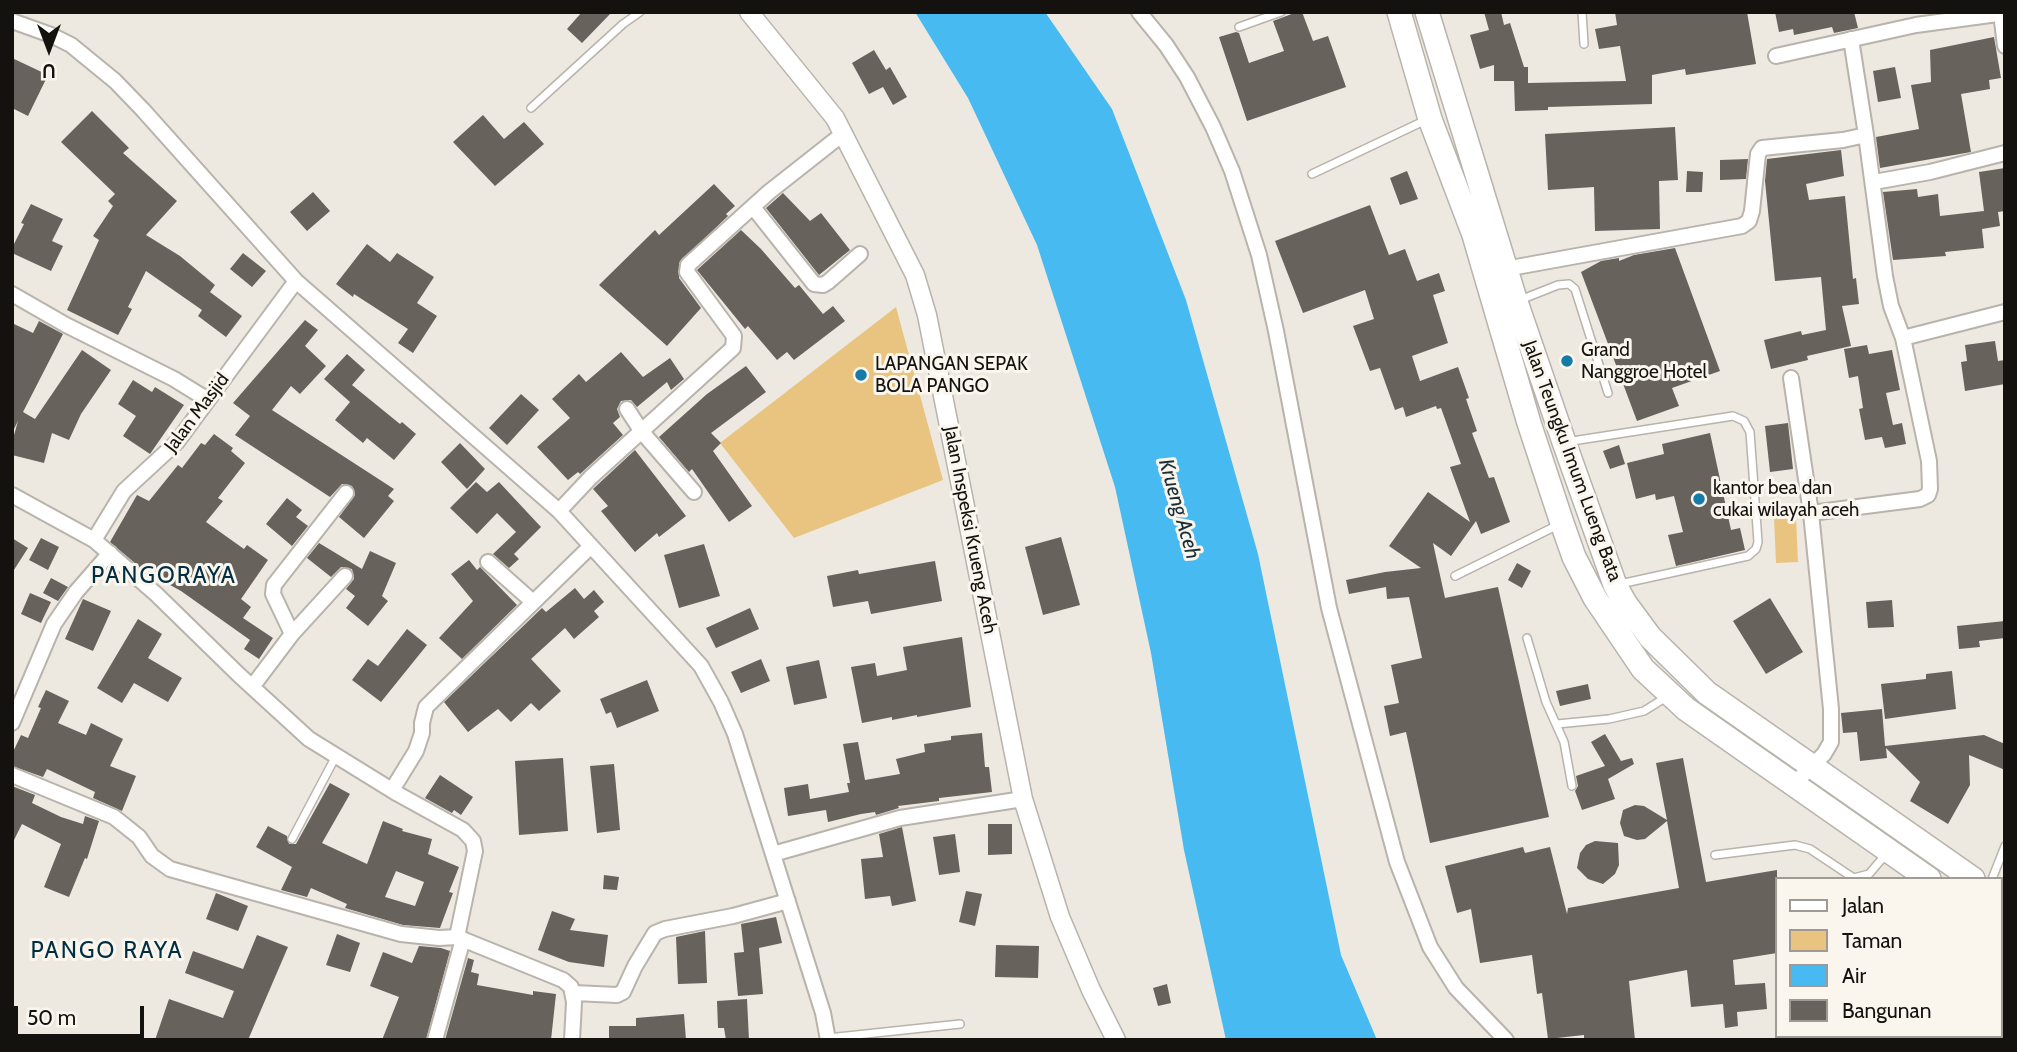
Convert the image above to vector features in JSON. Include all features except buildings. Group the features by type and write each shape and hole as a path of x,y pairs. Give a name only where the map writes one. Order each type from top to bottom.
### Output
{"highway":[{"name":"Jalan Teungku Imum Lueng Bata","path":"1399,12 1430,119 1474,235 1529,423 1562,523 1574,557 1595,598 1643,669 1669,695 1720,734 1926,877"},
{"name":"Jalan Teungku Imum Lueng Bata","path":"1427,12 1505,269 1615,585 1650,637 1707,694 1970,877"}],"street":[{"name":"Jalan Inspeksi Krueng Aceh","path":"749,12 835,118 915,275 928,315 1023,799 1060,917 1116,1040"},
{"path":"1139,12 1166,45 1187,77 1213,127 1233,171 1259,255 1329,608 1397,862 1430,947 1456,988 1506,1040"},
{"path":"1776,56 1851,39 1917,19 2003,13 2005,46"},
{"path":"12,21 51,35 89,57 143,110 296,281 559,511 701,666 735,734 823,1013 828,1039"},
{"path":"1811,513 1920,499 1928,495 1930,489 1929,461 1903,338 1891,306 1885,276 1874,183 1851,39"},
{"path":"559,511 591,477 733,348 734,336 687,269 690,263 752,206 844,133"},
{"path":"1505,269 1742,226 1749,221 1752,211 1758,154 1762,148 1843,140 1866,135"},
{"path":"1874,183 2005,153"},
{"path":"752,206 814,284 823,285 828,282 859,254"},
{"name":"Jalan Masjid","path":"94,540 124,491 170,450 296,281"},
{"path":"12,294 208,400"},
{"path":"1903,338 2005,312"},
{"path":"1791,378 1811,513 1831,709 1831,741 1814,766 1794,785"},
{"path":"627,409 642,432 694,492"},
{"path":"292,634 273,594 274,585 346,493"},
{"path":"12,495 94,540 110,553 309,739 463,830 473,841 474,858 460,938 435,1040"},
{"path":"392,790 416,751 426,707 592,545"},
{"path":"12,723 54,624 76,592 110,553"},
{"path":"488,562 533,602"},
{"path":"252,687 292,634 345,576"},
{"path":"12,775 114,817 139,836 152,856 170,869 401,934 460,938 562,980 574,993 572,1040"},
{"path":"773,854 901,818 1023,799"},
{"path":"574,993 617,995 623,992 635,965 655,933 788,901"}],"lane":[{"path":"531,108 623,24 640,12"},
{"path":"1239,27 1282,12"},
{"path":"1582,12 1584,44"},
{"path":"1312,174 1430,119"},
{"path":"1516,302 1558,285 1569,284 1575,289 1608,393"},
{"path":"1564,442 1733,416 1744,421 1751,432 1758,542 1756,549 1748,556 1615,585"},
{"path":"1455,576 1562,523"},
{"path":"1527,638 1546,702 1564,742 1572,786"},
{"path":"1557,724 1609,719 1644,711 1669,695"},
{"path":"292,839 336,755"},
{"path":"1716,855 1796,845 1810,849 1850,877"},
{"path":"1993,877 2005,846"},
{"path":"1856,877 1874,870 1889,850"},
{"path":"828,1039 960,1024"}],"green space":[{"name":"LAPANGAN SEPAK BOLA PANGO","path":"896,307 943,480 794,538 720,443"},
{"path":"1796,517 1798,562 1776,563 1774,518"}],"water":[{"name":"Krueng Aceh","path":"915,12 1045,12 1112,109 1186,300 1258,554 1341,955 1377,1040 1226,1040 1184,850 1151,653 1115,487 1037,245 968,98"}],"place":[{"name":"Grand Nanggroe Hotel","path":"1567,361"},
{"name":"LAPANGAN SEPAK BOLA PANGO","path":"861,375"},
{"name":"kantor bea dan cukai wilayah aceh","path":"1699,499"}],"district":[{"name":"PANGORAYA","path":"164,576"},
{"name":"PANGO RAYA","path":"107,951"}]}
